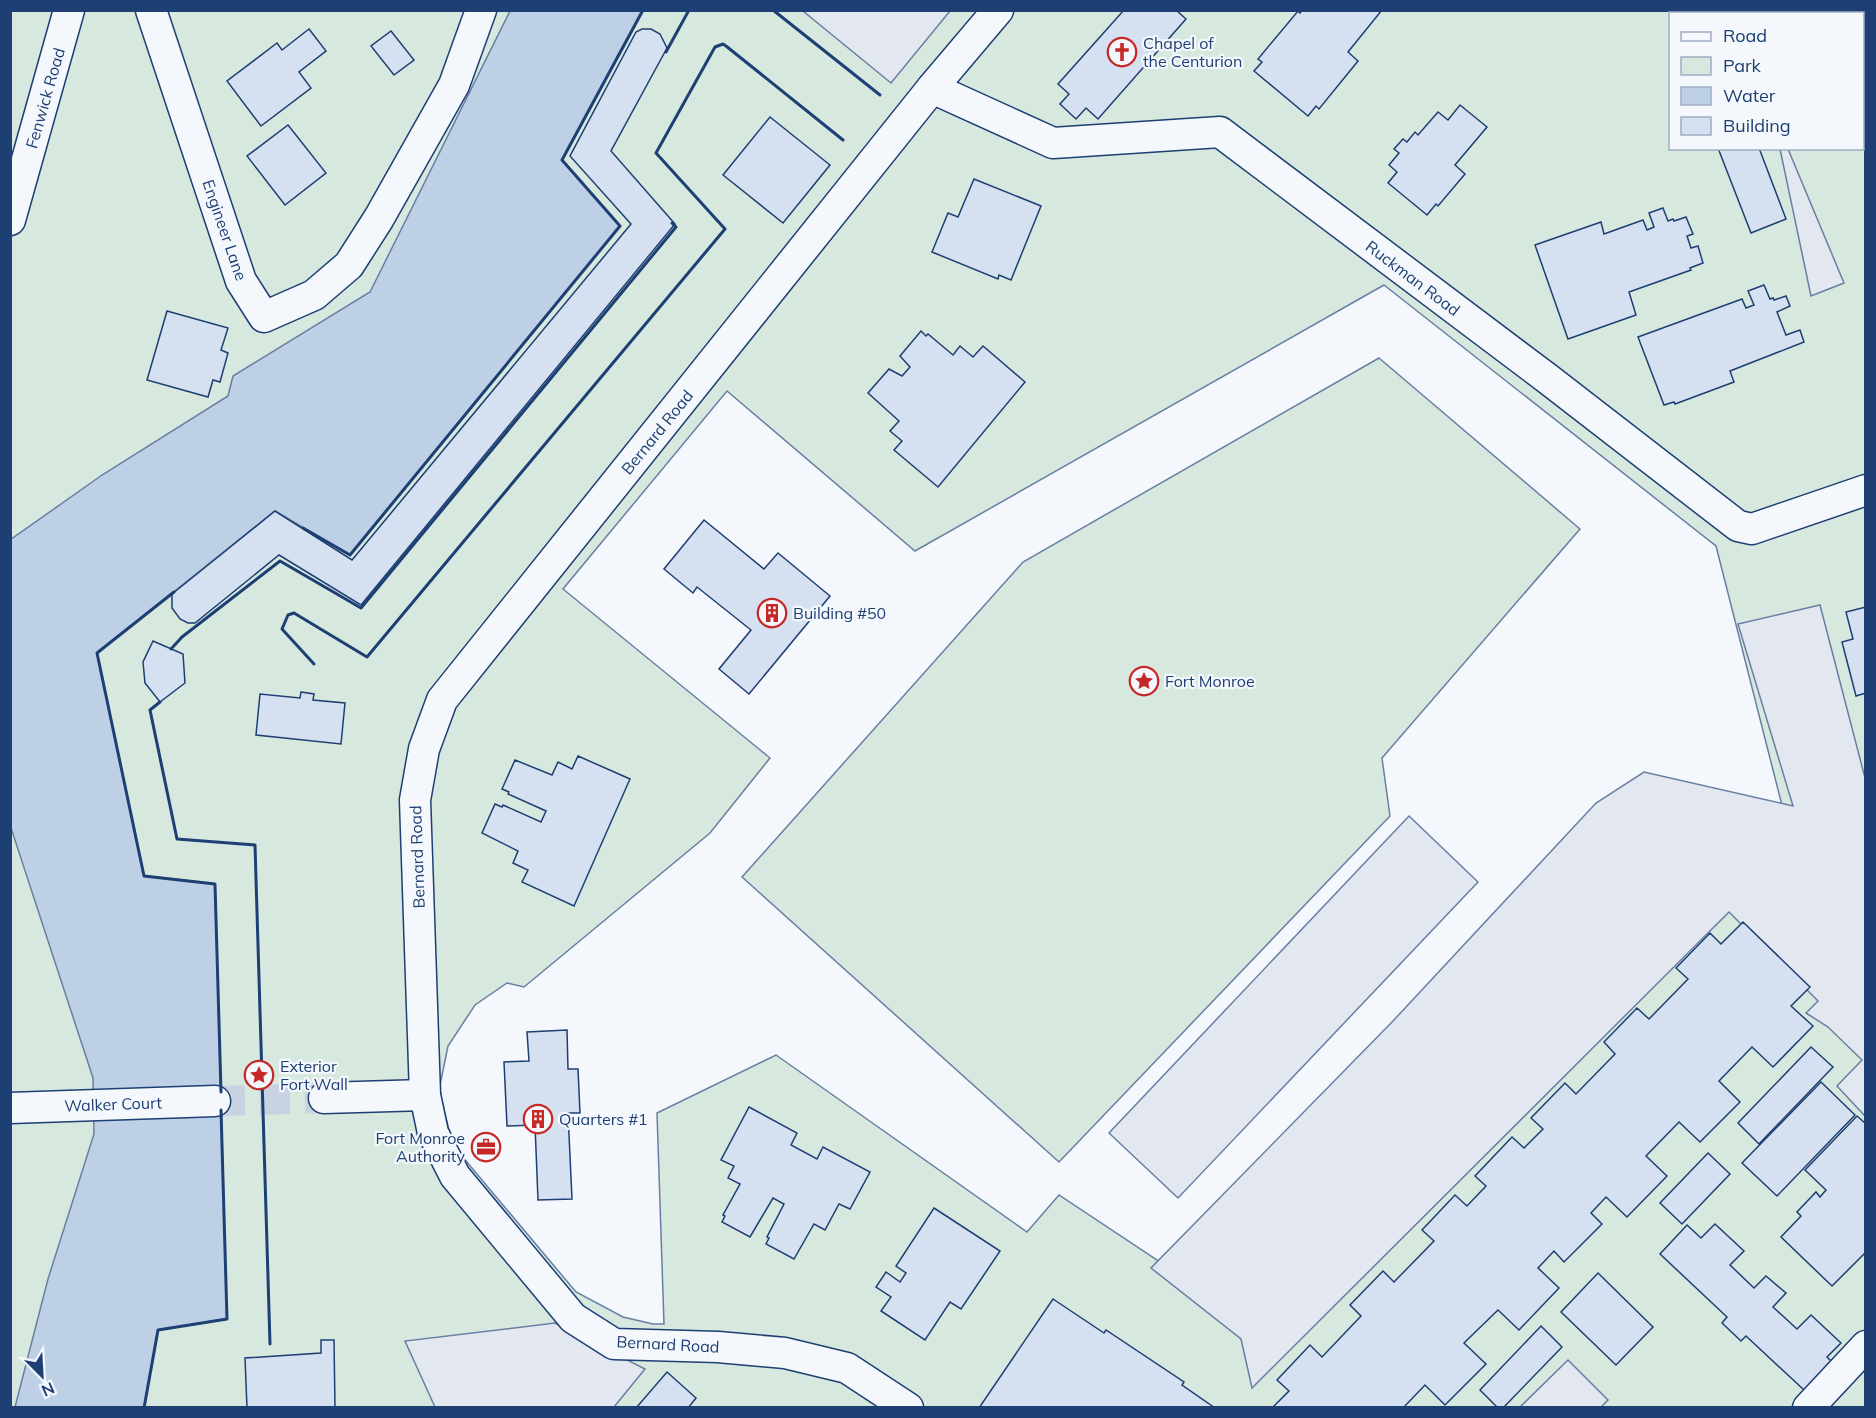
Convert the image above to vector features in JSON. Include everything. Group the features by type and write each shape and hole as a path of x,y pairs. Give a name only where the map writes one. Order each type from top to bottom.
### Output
{"street":[{"name":"Fenwick Road","path":"10,220 69,10"},
{"name":"Engineer Lane","path":"151,10 242,280 264,317 314,295 349,265 379,218 454,85 481,10"},
{"name":"Bernard Road","path":"908,1407 847,1368 785,1353 718,1347 614,1344 573,1318 455,1176 433,1133 425,1095 415,800 424,749 442,700 932,88 998,10"},
{"name":"Ruckman Road","path":"932,88 1053,143 1220,132 1548,379 1738,526 1752,529 1866,490"},
{"path":"324,1098 425,1095"},
{"name":"Walker Court","path":"10,1108 215,1101"},
{"path":"1808,1407 1866,1346"}],"green space":[{"path":"10,11 1865,11 1865,1407 11,1407","holes":["1384,285 1716,546 1788,829 1285,1345 1059,1195 1027,1232 776,1055 657,1113 664,1324 653,1324 623,1317 576,1292 461,1155 449,1130 439,1090 448,1046 475,1005 507,983 524,987 710,833 770,758 563,589 727,391 915,551"]},
{"path":"1379,358 1580,529 1382,758 1390,816 1059,1162 742,877 1023,562"}],"shaded area":[{"path":"803,11 950,11 891,83"},
{"path":"1780,150 1788,150 1844,283 1811,296"},
{"path":"1820,605 1865,778 1865,1116 1837,1086 1862,1060 1828,1027 1806,1013 1818,1001 1729,912 1252,1388 1241,1339 1151,1268 1393,1021 1596,803 1644,772 1793,806 1738,624"},
{"path":"1409,816 1478,882 1178,1198 1109,1133"},
{"path":"555,1323 645,1369 614,1407 435,1407 405,1341"},
{"path":"1568,1360 1608,1400 1601,1407 1520,1407"}],"water":[{"path":"510,11 643,11 562,160 620,226 350,555 275,511 97,653 144,876 215,884 227,1319 158,1330 144,1407 15,1407 48,1279 94,1134 93,1078 11,828 10,540 102,475 228,396 233,376 370,292"}],"building":[{"name":"Chapel of the Centurion","path":"1124,10 1176,10 1186,19 1098,119 1086,108 1076,119 1060,104 1069,94 1058,84"},
{"path":"1302,10 1382,10 1348,52 1358,61 1319,109 1316,106 1308,116 1254,71 1262,62 1258,59 1298,11 1300,13"},
{"path":"309,29 326,51 299,72 311,88 261,126 227,81 277,43 282,50"},
{"path":"651,29 660,34 667,48 611,151 675,224 361,605 279,555 195,623 188,623 180,619 172,608 172,594 275,511 352,560 631,224 570,156 636,32"},
{"path":"391,31 414,60 394,75 371,46"},
{"path":"1460,105 1487,127 1455,165 1465,174 1438,206 1436,204 1427,215 1388,183 1397,172 1389,165 1399,153 1394,149 1403,139 1407,142 1415,132 1418,135 1438,112 1448,120"},
{"path":"770,117 830,165 783,223 723,175"},
{"path":"288,125 326,173 285,205 247,156"},
{"path":"1719,150 1760,150 1786,219 1751,233"},
{"path":"974,179 1041,206 1011,280 999,275 998,279 932,252 948,213 958,217"},
{"path":"1663,208 1668,221 1686,217 1693,234 1687,236 1691,248 1698,246 1703,263 1690,268 1691,270 1629,292 1636,315 1568,339 1535,245 1601,222 1604,234 1643,220 1647,230 1654,227 1649,213"},
{"path":"1764,285 1770,299 1786,296 1790,306 1777,312 1786,335 1800,330 1804,342 1730,371 1734,382 1675,404 1674,402 1664,405 1638,337 1742,299 1746,308 1754,305 1748,291"},
{"path":"167,311 228,328 221,350 228,353 220,382 213,380 208,397 147,380"},
{"path":"921,331 953,355 960,346 973,357 983,346 1025,382 938,487 894,450 902,441 890,431 899,421 868,393 889,369 902,376 910,367 900,356"},
{"name":"Building #50","path":"704,520 764,569 778,553 830,596 749,694 719,669 751,630 697,587 693,593 664,569"},
{"path":"1866,607 1866,693 1856,696 1842,642 1853,639 1846,612"},
{"path":"153,641 183,654 185,683 160,702 145,683 143,662"},
{"path":"301,692 314,694 313,700 345,703 341,744 256,735 260,694 300,698"},
{"path":"578,756 630,779 574,906 522,882 528,870 513,863 518,851 482,833 495,804 502,807 503,805 541,822 546,811 502,789 515,760 552,775 558,762 572,769"},
{"path":"1743,922 1810,987 1791,1006 1813,1026 1773,1067 1752,1047 1719,1081 1740,1102 1700,1142 1679,1122 1646,1156 1667,1176 1627,1217 1606,1197 1591,1213 1602,1224 1564,1262 1554,1251 1538,1268 1559,1288 1519,1330 1498,1310 1464,1343 1486,1364 1445,1405 1425,1385 1403,1408 1272,1408 1289,1391 1277,1380 1310,1345 1322,1357 1361,1316 1350,1305 1383,1271 1394,1282 1434,1241 1422,1230 1455,1195 1467,1206 1486,1186 1475,1176 1512,1137 1524,1148 1543,1129 1531,1118 1565,1083 1576,1094 1615,1054 1604,1042 1637,1008 1649,1019 1688,979 1676,968 1710,933 1721,944"},
{"name":"Quarters #1","path":"567,1030 568,1069 578,1069 580,1113 568,1113 572,1199 538,1200 535,1125 507,1126 504,1062 529,1061 527,1032"},
{"path":"1811,1047 1833,1067 1759,1144 1738,1123"},
{"path":"1821,1082 1855,1115 1777,1196 1742,1163"},
{"path":"749,1107 797,1133 791,1145 817,1159 823,1147 870,1172 850,1209 839,1204 825,1230 814,1224 794,1259 766,1244 769,1238 767,1237 784,1204 773,1198 750,1237 722,1222 725,1216 723,1215 740,1184 728,1178 734,1166 721,1160"},
{"path":"1857,1116 1866,1124 1866,1252 1832,1286 1781,1237 1801,1216 1797,1212 1816,1192 1820,1197 1826,1190 1805,1170"},
{"path":"1708,1153 1730,1174 1682,1224 1660,1203"},
{"path":"934,1208 1000,1251 961,1309 950,1302 925,1340 881,1311 891,1297 876,1287 886,1272 900,1282 906,1273 896,1266"},
{"path":"1715,1224 1744,1251 1730,1265 1754,1288 1766,1276 1786,1293 1773,1307 1797,1329 1811,1315 1841,1343 1827,1357 1831,1361 1804,1390 1746,1336 1741,1341 1722,1323 1727,1317 1660,1254 1687,1225 1701,1238"},
{"path":"1598,1273 1653,1327 1616,1365 1561,1312"},
{"path":"1053,1299 1104,1333 1106,1330 1184,1382 1182,1385 1215,1408 979,1408"},
{"path":"1541,1326 1562,1347 1503,1408 1498,1408 1480,1390"},
{"path":"321,1340 334,1340 335,1408 247,1408 245,1358 321,1353"},
{"path":"667,1372 696,1398 688,1408 636,1408"}],"tunnel":[{"path":"215,1101 324,1098"}],"wall":[{"path":"303,528 350,555 620,226 562,160 643,10"},
{"path":"666,52 689,10"},
{"path":"773,10 880,95"},
{"path":"314,664 282,629 288,615 294,613 367,657 725,229 656,153 715,47 723,44 726,46 843,140"},
{"path":"171,649 182,637 280,561 361,608 676,227 672,223"},
{"path":"174,592 97,653 144,876 215,884 221,1092"},
{"path":"160,702 150,710 177,839 255,845 270,1344"},
{"path":"144,1408 158,1330 227,1319 221,1110"}],"place":[{"name":"Chapel of the Centurion","path":"1122,52"},
{"name":"Building #50","path":"772,613"},
{"name":"Fort Monroe","path":"1144,681"},
{"name":"Exterior Fort Wall","path":"259,1075"},
{"name":"Quarters #1","path":"538,1119"},
{"name":"Fort Monroe Authority","path":"486,1147"}]}
